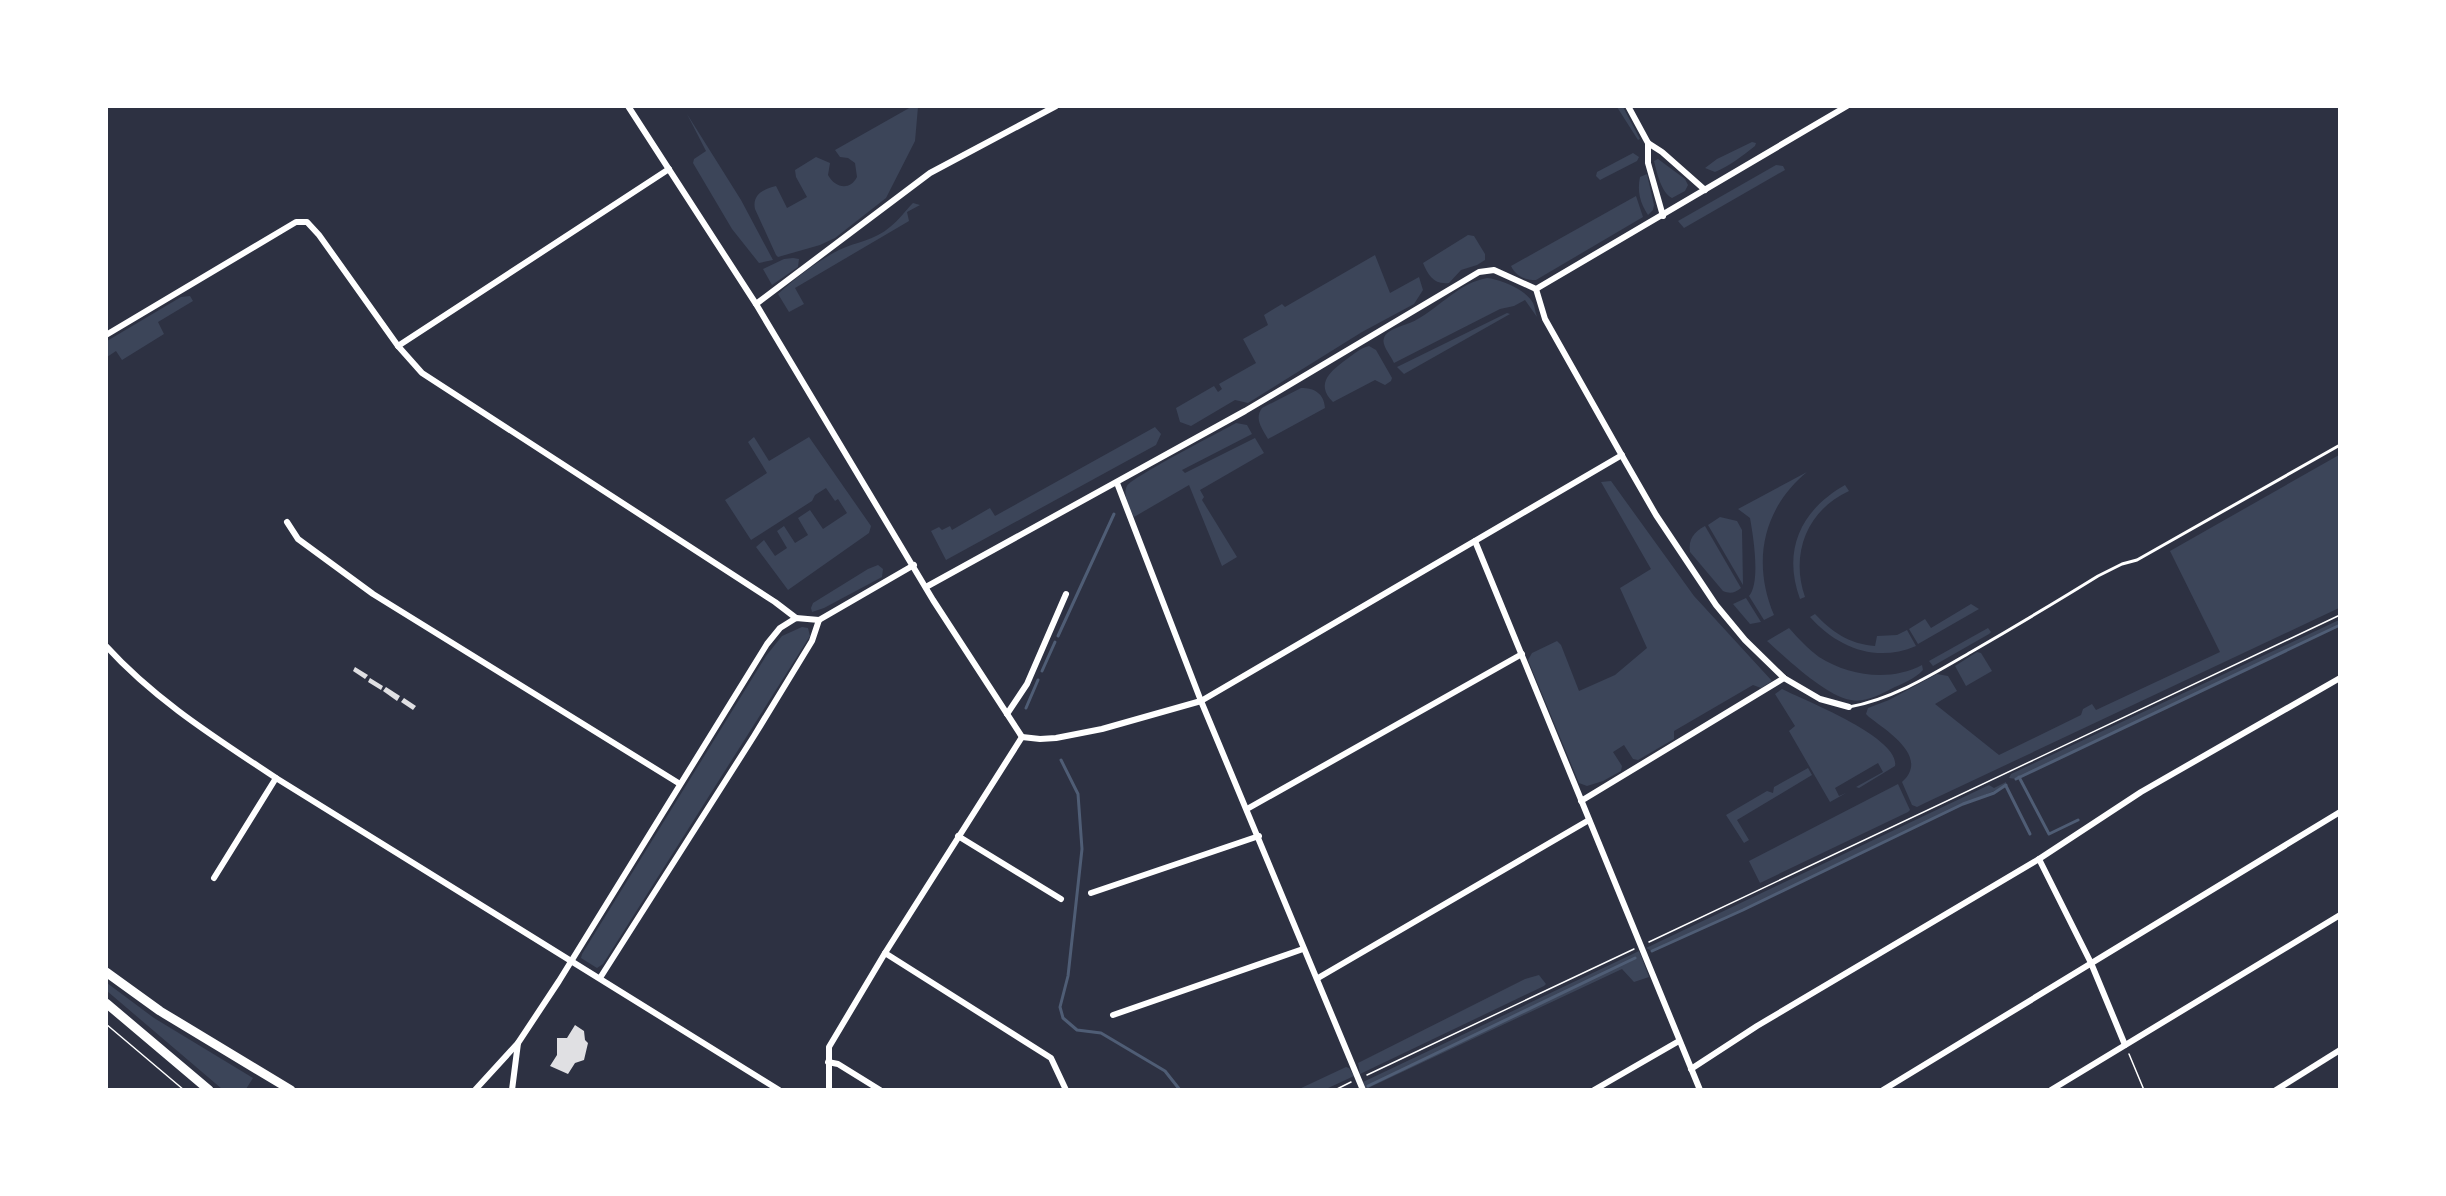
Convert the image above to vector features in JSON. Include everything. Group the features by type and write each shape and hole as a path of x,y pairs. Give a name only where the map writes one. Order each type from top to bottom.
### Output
{"main road":[{"path":"106,972 160,1011 291,1089"},
{"path":"106,1003 209,1089"}],"street":[{"path":"628,106 756,304 926,587 1022,737"},
{"path":"756,304 930,173 1056,106"},
{"path":"1628,106 1648,143 1648,163 1662,216"},
{"path":"1536,289 1847,106"},
{"path":"1648,143 1662,152 1705,190"},
{"path":"398,346 669,169"},
{"path":"106,335 296,222 307,222 319,235 398,346 422,373 775,602 796,618 819,620 914,565"},
{"path":"926,587 1274,394 1479,272 1494,270 1536,289 1545,319 1656,515 1716,605 1745,640 1784,678 1820,699 1850,706"},
{"path":"1022,737 1056,738 1201,701 1622,455"},
{"path":"1117,483 1201,701 1363,1089"},
{"path":"287,522 298,539 373,594 680,784"},
{"path":"1475,541 1700,1089"},
{"path":"1007,714 1027,684 1066,594"},
{"path":"476,1089 518,1043 766,645 780,628 796,618"},
{"path":"600,978 812,641 819,620"},
{"path":"106,646 159,697 276,778 779,1089"},
{"path":"1247,809 1522,654"},
{"path":"1581,801 1784,678"},
{"path":"1691,1069 1777,1014 2039,859 2141,792 2340,678"},
{"path":"829,1089 829,1047 885,953 1022,737"},
{"path":"214,878 276,778"},
{"path":"1883,1089 2262,857 2340,812"},
{"path":"1318,978 1589,820"},
{"path":"958,836 1061,899"},
{"path":"1091,893 1259,836"},
{"path":"2039,859 2091,963 2125,1045"},
{"path":"2051,1089 2340,915"},
{"path":"1113,1015 1303,949"},
{"path":"885,953 1051,1058 1066,1089"},
{"path":"1594,1089 1679,1041"},
{"path":"512,1089 518,1043"},
{"path":"2276,1089 2340,1050"},
{"path":"828,1062 838,1064 880,1089"}],"lane":[{"path":"1850,706 1870,703 1898,692 2098,576 2122,564 2137,560 2340,445"}],"path":[{"path":"1335,1089 2340,615"},
{"path":"106,1024 184,1089"},
{"path":"2125,1045 2144,1089"}],"shaded area":[{"path":"911,107 918,107 915,141 886,198 835,238 820,245 778,257 755,209 757,196 776,186 787,208 807,197 796,177 795,170 816,157 830,163 828,175 834,183 847,186 857,177 855,163 848,158 840,157 835,150"},
{"path":"1617,107 1623,107 1640,139 1638,140"},
{"path":"687,114 741,200 773,260 759,263 732,229 693,163 694,159 706,151"},
{"path":"1752,142 1756,143 1755,146 1726,167 1715,172 1705,168 1717,159"},
{"path":"1633,153 1639,157 1637,161 1600,180 1596,176 1597,172"},
{"path":"1658,159 1685,179 1688,185 1685,191 1672,198 1668,195 1660,182 1654,161"},
{"path":"1776,165 1783,166 1785,170 1684,228 1678,221"},
{"path":"1647,174 1654,205 1648,215 1639,192 1640,177"},
{"path":"1636,196 1643,217 1536,280 1521,277 1511,266"},
{"path":"913,203 920,205 907,212 909,221 795,288 804,304 789,312 778,294 784,288 831,254 884,231"},
{"path":"1468,235 1474,236 1485,254 1485,260 1461,270 1449,283 1439,282 1432,278 1423,263"},
{"path":"1375,255 1390,293 1419,277 1423,290 1414,304 1362,332 1248,403 1235,400 1191,426 1180,422 1176,408 1214,386 1218,392 1222,389 1219,384 1256,363 1243,339 1268,325 1264,315 1282,304 1285,307"},
{"path":"784,259 799,259 798,267 772,285 763,269"},
{"path":"1487,278 1499,280 1525,294 1533,303 1537,317 1525,300 1514,306 1500,309 1394,363 1383,341 1389,332 1425,315 1467,285"},
{"path":"190,296 193,301 158,322 164,334 122,360 116,351 107,357 107,341 181,297"},
{"path":"1507,313 1510,314 1404,374 1397,367"},
{"path":"1369,346 1376,350 1392,378 1391,381 1385,385 1375,380 1333,402 1325,389 1327,378 1341,363"},
{"path":"1301,388 1318,392 1325,408 1268,439 1259,420 1262,408"},
{"path":"1236,423 1247,425 1252,434 1182,470 1185,473 1255,438 1264,453 1200,490 1204,497 1202,500 1237,557 1222,566 1189,485 1134,517 1125,493 1132,481"},
{"path":"1155,427 1161,434 1156,445 946,560 931,531 939,527 942,530 950,526 952,530 990,508 995,516"},
{"path":"754,437 769,461 809,437 871,526 869,533 788,590 756,547 764,540 775,556 787,548 777,531 784,526 795,543 808,535 798,518 810,510 823,529 847,513 838,499 835,501 826,488 815,495 812,501 751,540 725,500 767,473 748,442"},
{"path":"2339,455 2339,608 1917,807 1912,805 1902,782 1909,773 1911,763 1909,754 1895,737 1866,714 1868,708 1889,700 1937,674 1948,676 1957,691 1935,704 1999,755 2081,715 2083,709 2092,704 2096,710 2220,652 2170,551"},
{"path":"1807,472 1780,503 1765,538 1764,576 1767,595 1774,615 1764,620 1749,596 1755,580 1750,518 1738,509"},
{"path":"1611,481 1694,596 1772,681 1761,688 1753,685 1674,731 1674,739 1638,760 1633,759 1624,745 1613,752 1622,766 1621,771 1603,781 1587,786 1579,783 1528,660 1532,653 1557,641 1561,645 1579,691 1615,675 1647,648 1620,588 1651,569 1601,482"},
{"path":"1845,485 1849,491 1834,499 1822,510 1806,535 1801,550 1800,565 1805,597 1800,599 1793,564 1799,533 1817,506"},
{"path":"1720,517 1737,521 1742,530 1743,585 1708,525"},
{"path":"1705,526 1741,588 1737,591 1730,593 1723,591 1690,552 1693,536"},
{"path":"878,565 883,569 882,577 812,612 813,603"},
{"path":"1746,598 1761,622 1750,624 1733,604"},
{"path":"1971,604 1979,609 1918,644 1909,629 1925,619 1931,628"},
{"path":"1815,614 1835,632 1857,643 1875,646 1877,636 1897,635 1907,630 1916,646 1886,653 1858,650 1821,628 1810,617"},
{"path":"2339,620 2339,625 2016,779 2009,778 2011,774"},
{"path":"802,627 808,628 810,636 603,964 597,968 581,958 766,656 782,636"},
{"path":"1789,628 1819,657 1843,669 1883,675 1897,674 1922,665 1923,670 1908,681 1871,698 1856,701 1841,697 1818,684 1767,641"},
{"path":"1988,628 1991,632 1989,634 1933,666 1929,661"},
{"path":"1977,652 1981,653 1992,671 1966,686 1955,666"},
{"path":"1782,689 1868,732 1893,755 1895,766 1859,788 1856,787 1883,772 1878,763 1835,788 1839,796 1846,793 1830,802 1789,731 1795,726 1775,694"},
{"path":"1808,768 1812,775 1737,820 1749,840 1744,843 1726,815 1767,791 1773,793 1774,787"},
{"path":"2006,782 2006,786 1963,804 1743,910 1652,951 1646,948 1989,785 1994,788"},
{"path":"1898,784 1910,810 1908,812 1760,883 1749,861"},
{"path":"1639,951 1649,977 1634,982 1622,969 1366,1089 1363,1082"},
{"path":"1539,975 1546,984 1544,986 1360,1074 1358,1063 1525,979"},
{"path":"107,983 154,1018 253,1078 246,1089 222,1089 107,991"},
{"path":"1346,1067 1354,1076 1326,1089 1297,1090"}],"building":[{"path":"355,667 368,675 365,679 353,671"},
{"path":"370,678 383,686 381,690 368,682"},
{"path":"386,687 400,696 397,701 383,691"},
{"path":"404,698 416,706 413,710 401,702"},
{"path":"575,1025 584,1031 585,1040 588,1043 584,1060 575,1063 568,1074 550,1066 557,1055 557,1038 567,1038"}],"waterway":[{"path":"1058,636 1114,514"},
{"path":"2016,779 2340,625"},
{"path":"1042,671 1055,642"},
{"path":"1026,708 1038,680"},
{"path":"1061,760 1078,794 1082,849 1068,976 1060,1007 1063,1018 1077,1030 1101,1033 1165,1071 1180,1090"},
{"path":"2019,777 2049,834 2078,820"},
{"path":"1652,951 1743,910 1963,804 1994,793 2006,785"},
{"path":"2006,786 2030,834"},
{"path":"1368,1086 1635,958"}]}
